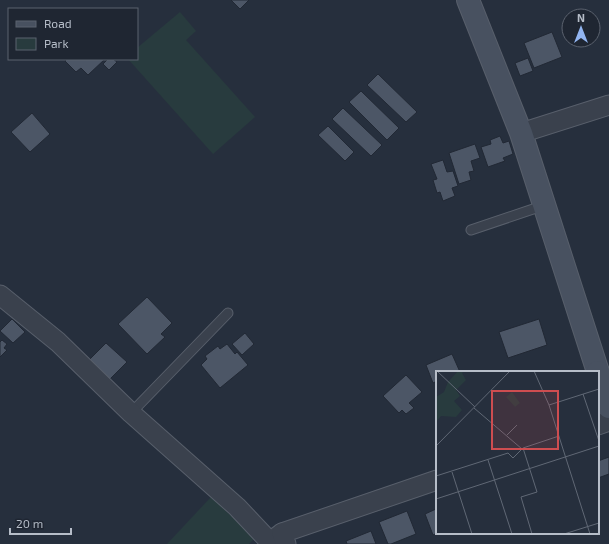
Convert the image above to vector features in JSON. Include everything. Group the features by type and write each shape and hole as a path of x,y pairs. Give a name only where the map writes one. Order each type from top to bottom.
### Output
{"street":[{"path":"468,0 521,132 598,371"},
{"path":"521,132 609,105"},
{"path":"0,295 58,342 131,413 276,541 436,480"},
{"path":"599,375 609,407"},
{"path":"599,425 609,421"}],"lane":[{"path":"471,230 545,205"},
{"path":"131,413 228,313"}],"green space":[{"path":"180,12 196,31 186,40 255,117 213,154 129,60 138,60 138,47"},
{"path":"211,497 255,538 249,544 167,544"}],"building":[{"path":"231,0 249,0 240,9"},
{"path":"552,32 562,57 534,68 524,43"},
{"path":"528,58 533,71 520,76 515,63"},
{"path":"104,60 88,75 81,68 76,72 65,61"},
{"path":"107,60 114,60 117,62 109,70 103,64"},
{"path":"378,74 417,112 406,122 367,85"},
{"path":"361,91 399,128 387,140 349,102"},
{"path":"343,108 382,145 371,156 332,119"},
{"path":"32,113 50,134 30,152 11,132"},
{"path":"328,126 354,152 345,161 318,135"},
{"path":"500,136 503,143 509,141 513,154 503,158 505,161 488,167 481,147 491,144 490,140"},
{"path":"475,144 480,158 471,161 474,171 469,172 471,180 459,184 449,153"},
{"path":"443,160 447,172 453,171 458,186 452,188 455,196 443,201 440,192 437,193 433,180 437,179 431,164"},
{"path":"147,297 172,323 161,334 165,337 147,354 118,324"},
{"path":"12,319 25,332 13,343 0,331"},
{"path":"539,319 547,345 508,358 499,332"},
{"path":"245,333 254,344 242,355 232,344"},
{"path":"2,340 7,344 4,348 7,350 0,357 0,342"},
{"path":"106,343 127,362 108,381 88,361"},
{"path":"227,344 235,354 237,352 248,365 220,388 201,365 207,359 205,356 218,346 220,349"},
{"path":"452,354 460,371 436,371 436,382 433,383 426,365"},
{"path":"406,375 422,392 409,403 414,408 406,414 402,410 399,413 383,396"},
{"path":"609,457 609,474 599,478 599,461"},
{"path":"436,509 436,534 433,535 425,514"},
{"path":"407,511 416,534 388,544 379,522"},
{"path":"371,531 376,544 347,544 346,541"}]}
